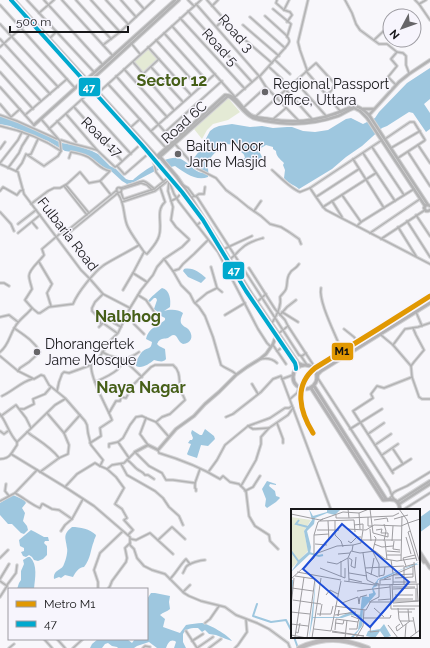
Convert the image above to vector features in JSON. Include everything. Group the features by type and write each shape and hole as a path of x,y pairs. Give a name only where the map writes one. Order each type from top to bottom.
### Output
{"highway":[{"path":"300,647 319,641 331,640 348,642 368,648"}],"main road":[{"path":"13,0 149,153 174,173 182,185 194,196 199,210 295,363 296,369"},
{"path":"86,82 98,93 157,160 170,179 182,192 203,220 246,290 270,324"},
{"path":"170,179 177,177"},
{"path":"314,368 430,297"},
{"path":"317,377 321,371 430,303"},
{"path":"277,335 298,363 302,365"},
{"path":"302,365 307,365 314,368 317,373 316,383 307,389 299,388 292,378 296,369 302,365"},
{"path":"312,387 387,498 398,502 400,509"},
{"path":"420,553 430,568"},
{"path":"420,556 430,572"}],"street":[{"path":"27,0 94,73"},
{"path":"44,0 103,65"},
{"path":"39,13 54,0"},
{"path":"62,0 113,56"},
{"path":"64,3 67,0"},
{"path":"76,0 111,39"},
{"path":"91,0 120,32"},
{"path":"106,0 128,24"},
{"path":"121,0 136,17"},
{"path":"136,0 144,9"},
{"path":"103,45 120,32 154,0"},
{"path":"0,87 34,125 75,88 86,82 129,44 175,0"},
{"path":"159,16 179,0"},
{"path":"188,0 194,6"},
{"path":"98,93 200,0"},
{"path":"207,0 224,19 217,26"},
{"path":"212,6 218,0"},
{"path":"277,0 276,3 284,10 292,14 287,22"},
{"path":"284,10 289,0"},
{"path":"308,0 298,42 300,50 306,70 341,112"},
{"path":"344,0 352,13 358,28 369,38 379,44 387,44 397,52 403,53 406,56 406,65 410,74"},
{"path":"415,0 430,20"},
{"path":"419,4 426,0"},
{"name":"Road 3","path":"196,4 260,76 266,87 299,122"},
{"path":"0,6 75,88"},
{"path":"273,9 291,25 287,37"},
{"path":"188,12 252,82"},
{"path":"235,97 269,67 290,41 265,16"},
{"path":"250,17 285,48"},
{"name":"Road 5","path":"180,18 245,89"},
{"path":"0,47 30,20"},
{"path":"0,24 58,87"},
{"path":"243,24 279,56"},
{"path":"172,26 222,81 228,95 248,115 269,122 298,124 311,123 338,116 354,108 369,116"},
{"path":"48,40 56,32"},
{"path":"374,40 382,32"},
{"path":"164,33 207,81"},
{"path":"0,39 50,94"},
{"path":"244,39 272,63"},
{"path":"156,40 199,88"},
{"path":"129,44 140,54"},
{"path":"86,82 113,56 129,44"},
{"path":"148,47 192,95"},
{"path":"396,85 388,77 397,66 391,59 397,52"},
{"path":"0,56 41,101"},
{"path":"143,74 159,59"},
{"path":"275,60 290,74"},
{"path":"369,116 396,85 430,60"},
{"path":"132,62 174,110"},
{"path":"255,117 306,70 316,63 335,84 327,95"},
{"path":"151,67 183,102"},
{"path":"269,67 282,79"},
{"path":"124,69 167,117"},
{"path":"0,72 33,108"},
{"path":"151,131 215,74"},
{"path":"116,76 194,166 216,178 226,190 262,216 270,224 281,227 299,239 301,244"},
{"path":"25,115 67,79"},
{"path":"165,132 222,81"},
{"path":"294,81 327,116"},
{"path":"108,84 166,148"},
{"path":"243,108 266,87"},
{"path":"285,89 314,120"},
{"path":"49,129 92,90"},
{"path":"228,95 235,97 243,108 251,115 272,120 299,122 314,120 341,112 354,106 374,109"},
{"name":"Road 6C","path":"157,160 174,142 228,95"},
{"path":"82,100 131,154"},
{"path":"0,104 11,117 20,109"},
{"path":"74,107 122,161"},
{"path":"272,120 286,107"},
{"path":"361,108 369,116 398,158 430,215"},
{"name":"Road 17","path":"66,114 98,150 115,167 125,174 149,153"},
{"path":"0,115 60,140 98,150"},
{"path":"28,155 44,166 58,156 61,151 60,140 40,119"},
{"path":"129,129 140,119"},
{"path":"57,121 76,142"},
{"path":"272,170 299,192 305,190 372,147 383,138 410,122 414,122 425,140 398,158"},
{"path":"0,126 22,132 47,142 61,151"},
{"path":"391,148 420,131"},
{"path":"22,132 18,140 0,164 16,171 26,154 31,154 39,139"},
{"path":"8,168 19,153 29,135"},
{"path":"383,138 427,208"},
{"path":"0,149 5,142"},
{"name":"Road 6C","path":"157,160 166,148 174,142"},
{"path":"115,167 141,144"},
{"path":"418,145 430,163"},
{"path":"372,147 404,195"},
{"path":"31,204 48,191 65,185 80,172 89,182 100,181 111,171 104,170 82,154 71,152 69,158"},
{"path":"408,152 430,186"},
{"path":"363,153 394,201"},
{"path":"353,159 384,208"},
{"path":"157,160 156,170 164,182"},
{"path":"310,188 316,197 359,169"},
{"name":"Fulbaria Road","path":"16,171 18,172 24,194 81,270 103,294 130,308"},
{"path":"323,207 376,173"},
{"path":"347,177 316,197 323,207 326,210 430,264"},
{"path":"121,190 124,199 154,189 170,179"},
{"path":"122,202 155,191 170,179"},
{"path":"170,179 176,198 218,252 258,329 267,343 277,351 286,364"},
{"path":"57,391 59,382 64,372 69,373 91,365 98,359 118,333 130,308 157,267 164,259 182,247 190,239 172,224 172,207 168,191 170,179"},
{"path":"100,181 111,195"},
{"path":"68,230 111,195 126,186 141,181 147,183 154,189"},
{"path":"65,185 88,214"},
{"path":"0,191 3,186 17,195 23,190"},
{"path":"205,187 204,194 194,196 204,207 307,365"},
{"path":"121,190 118,188 117,192 70,232 68,230 63,230 42,249 44,255 29,273 32,289 25,300 38,313 51,306 73,304 78,294 97,271 104,265 140,245"},
{"path":"144,252 147,254 153,248 160,235 160,210 165,202 160,188"},
{"path":"357,226 414,189"},
{"path":"117,192 121,198 127,226 144,252"},
{"path":"171,201 182,192"},
{"path":"342,195 361,222"},
{"path":"370,233 420,199"},
{"path":"254,211 261,201"},
{"path":"332,201 344,219"},
{"path":"199,210 204,207"},
{"path":"382,239 427,208"},
{"path":"18,224 36,210"},
{"path":"0,212 11,224 14,230"},
{"path":"18,233 40,215"},
{"path":"416,215 430,236"},
{"path":"197,225 203,220"},
{"path":"407,221 430,257"},
{"path":"32,222 37,228"},
{"path":"398,227 416,256"},
{"path":"213,232 218,228"},
{"path":"224,249 252,236"},
{"path":"230,258 248,243 263,238"},
{"path":"173,271 179,269 208,240"},
{"path":"220,243 226,241"},
{"path":"123,290 144,252"},
{"path":"164,259 181,285 190,294 205,316 221,365 232,370 236,375"},
{"path":"39,262 52,284 48,293 51,306"},
{"path":"270,324 278,313 281,302 280,297 286,289 289,274 296,269 299,264"},
{"path":"211,267 217,288 222,292"},
{"path":"249,268 278,313 285,320 314,368"},
{"path":"133,273 148,282"},
{"path":"0,283 9,286"},
{"path":"195,303 207,293 217,288"},
{"path":"321,288 320,291 325,310 342,352"},
{"path":"101,324 98,317 92,311 92,308 95,302 103,294"},
{"path":"257,302 266,294"},
{"path":"138,295 146,300 159,319"},
{"path":"280,315 296,300"},
{"path":"225,315 245,303"},
{"path":"0,352 5,348 18,322 26,316 32,308"},
{"path":"282,312 298,322"},
{"path":"416,312 422,326"},
{"path":"0,317 9,315 18,322"},
{"path":"118,316 133,321 144,334"},
{"path":"101,324 103,323 117,333"},
{"path":"114,323 121,327"},
{"path":"393,345 405,329 430,323"},
{"path":"158,450 176,429 194,416 236,375 260,360 268,353 277,335 288,326"},
{"path":"14,328 34,343 40,352 18,371"},
{"path":"410,366 424,350 413,328"},
{"path":"344,329 358,342"},
{"path":"380,334 393,345 410,366 419,398 430,399"},
{"path":"289,349 292,344"},
{"path":"277,351 284,346"},
{"path":"289,349 294,347"},
{"path":"102,352 110,356 123,358 142,377"},
{"path":"95,382 117,370 125,361 132,358 139,352"},
{"path":"301,356 306,353"},
{"path":"0,356 18,371 32,379"},
{"path":"260,360 269,359 277,363"},
{"path":"90,443 100,438 100,428 112,420 95,382 91,365"},
{"path":"109,414 116,401 120,401 121,397 126,398 132,385 155,365 174,366 179,374 181,392 185,400 170,414 162,417 156,422"},
{"path":"2,396 26,381 41,375 44,376 49,386 65,398 85,420 90,443 103,460 100,466"},
{"path":"282,379 293,375"},
{"path":"226,417 233,414 275,378 281,376 332,509"},
{"path":"317,377 389,488 396,490"},
{"path":"411,459 393,472 353,411 373,398 371,394 377,386 384,388 412,377"},
{"path":"252,384 258,394"},
{"path":"20,409 24,409 34,404 33,399 45,394 51,387"},
{"path":"290,399 297,394 299,388"},
{"path":"0,459 8,457 17,445 17,442 57,403 65,398"},
{"path":"17,442 13,438 1,415 16,405 26,418 31,428"},
{"path":"241,486 256,460 261,444 261,437 269,428 288,415 293,407"},
{"path":"208,472 217,460 225,445 248,426 270,418 286,408 293,407"},
{"path":"350,429 382,409"},
{"path":"40,472 59,458 67,455 69,452 69,445 64,432 47,413"},
{"path":"64,432 80,415"},
{"path":"109,448 109,444 118,442 123,438 136,417 142,416 156,422 169,437"},
{"path":"146,418 140,434 148,445 159,452 208,472 220,479 223,476 230,482 239,484 245,491 249,516 255,526 269,534 270,541 278,549"},
{"path":"277,423 283,439 282,443"},
{"path":"368,434 384,423"},
{"path":"248,426 253,429 269,428"},
{"path":"0,431 4,434 8,431"},
{"path":"27,432 50,448 59,458"},
{"path":"375,445 391,434"},
{"path":"118,442 128,459 136,468 145,475 148,475 154,479"},
{"path":"382,455 398,444"},
{"path":"107,469 112,465 124,463 135,452 148,445"},
{"path":"392,448 403,464"},
{"path":"135,452 149,466 162,473 166,480 195,483"},
{"path":"11,454 55,480 94,506 115,523 131,539 136,540 150,533 173,554"},
{"path":"65,487 78,474 95,463 107,469 116,477 124,488 115,504 122,509 127,518 124,520 133,530 128,535"},
{"path":"121,464 127,475 155,491 163,498 169,507 181,518 183,524"},
{"path":"196,491 195,483 200,469"},
{"path":"0,501 15,493 37,470"},
{"path":"387,498 396,490 407,486 430,472"},
{"path":"245,491 253,487 260,476"},
{"path":"398,502 430,482"},
{"path":"6,484 5,491 9,496"},
{"path":"387,498 389,488"},
{"path":"15,493 25,498 35,506 40,508 43,504 52,509 59,510 72,519"},
{"path":"405,509 430,493"},
{"path":"61,531 72,519 83,499"},
{"path":"158,540 172,527 185,539"},
{"path":"98,588 98,582 94,570 100,553 123,532"},
{"path":"109,588 126,562 126,548 131,539"},
{"path":"130,543 141,564 150,570 165,574 183,592 194,598 225,607 233,614 269,629 288,643 290,648"},
{"path":"0,558 8,550"},
{"path":"170,579 186,559 190,564"},
{"path":"183,573 190,564 205,560"},
{"path":"7,586 0,580 9,564"},
{"path":"0,597 16,573 17,565"},
{"path":"183,592 190,585"},
{"path":"205,623 220,606"},
{"path":"235,648 247,632 246,619"},
{"path":"186,630 197,648 213,637"},
{"path":"192,641 203,634"},
{"path":"209,648 221,639"},
{"path":"45,640 52,648"},
{"path":"58,640 65,648"},
{"path":"73,648 82,640"},
{"path":"10,648 14,644"},
{"path":"192,648 195,645"},
{"path":"143,648 145,646 150,647"}],"green space":[{"path":"148,49 157,59 143,72 134,62"},
{"path":"228,98 240,112 228,120 213,124 207,130 202,139 194,129"}],"water":[{"path":"430,68 430,99 424,104 430,113 430,129 426,132 413,113 409,112 382,128 362,146 332,169 299,189 284,178 284,163 277,156 273,147 266,145 259,151 262,157 261,161 256,166 252,166 244,162 244,155 237,145 226,144 214,154 208,163 208,177 195,177 175,166 155,171 127,184 89,156 65,151 48,141 10,126 0,124 0,116 23,124 62,143 78,146 92,151 98,154 110,166 129,180 133,180 142,172 162,161 176,158 181,159 196,171 202,173 202,170 194,161 194,158 210,131 214,128 232,124 250,127 292,127 303,131 315,132 328,130 346,119 351,118 363,124 375,118 407,83"},
{"path":"184,269 199,272 206,278 201,283 188,277 183,271"},
{"path":"162,288 167,291 170,301 170,307 164,311 174,310 183,313 181,323 189,330 191,339 183,344 174,335 161,339 157,344 165,349 166,359 162,361 154,360 145,366 138,367 136,366 136,363 142,352 152,345 152,342 146,339 147,335 151,330 165,320 165,318 161,316 161,313 154,309 157,300 156,298 150,302 148,301"},
{"path":"205,429 214,436 215,439 208,446 201,445 197,458 188,455 187,454 191,444 188,443 193,438 191,433 192,430 202,435"},
{"path":"267,481 276,484 270,484 269,486 275,491 276,496 280,498 267,508 265,506 266,499 262,489"},
{"path":"13,495 24,500 26,503 22,508 25,513 23,521 28,530 24,534 12,524 8,524 0,515 0,503"},
{"path":"430,510 430,525 420,532 420,517"},
{"path":"72,527 78,527 91,531 96,535 89,557 84,567 79,569 73,577 65,575 61,578 59,577 54,579 55,573 63,566 65,562 67,556 66,535"},
{"path":"31,530 44,537 48,537 49,541 45,541 44,543 47,546 47,555 38,561 34,560 29,555 26,557 23,556 21,552 24,551 24,548 20,546 19,540"},
{"path":"30,557 33,560 35,568 34,588 17,588 21,580 21,571 24,564 23,560"},
{"path":"151,593 170,596 170,609 160,615 165,619 163,627 180,633 186,625 202,623 218,630 232,641 209,634 205,630 202,632 198,628 194,628 187,629 183,634 183,642 186,648 174,648 176,642 172,641 169,642 166,648 157,648 149,642 134,648 118,648 108,643 102,648 90,648 97,640 128,640 132,643 134,640 148,640 148,598"}],"waterway":[{"path":"257,604 253,616 271,622 286,620 291,630"},
{"path":"294,638 298,648"}],"metro line":[{"name":"M1","path":"313,433 305,417 301,399 301,391 308,375 315,368 430,296"}],"transit line":[{"name":"47","path":"11,0 141,144 182,192 203,220 246,291 295,363 296,369"}],"place":[{"name":"Regional Passport Office, Uttara","path":"265,92"},
{"name":"Baitun Noor Jame Masjid","path":"178,154"},
{"name":"Dhorangertek Jame Mosque","path":"37,352"}],"district":[{"name":"Sector 12","path":"172,80"},
{"name":"Nalbhog","path":"128,316"},
{"name":"Naya Nagar","path":"141,387"}]}
